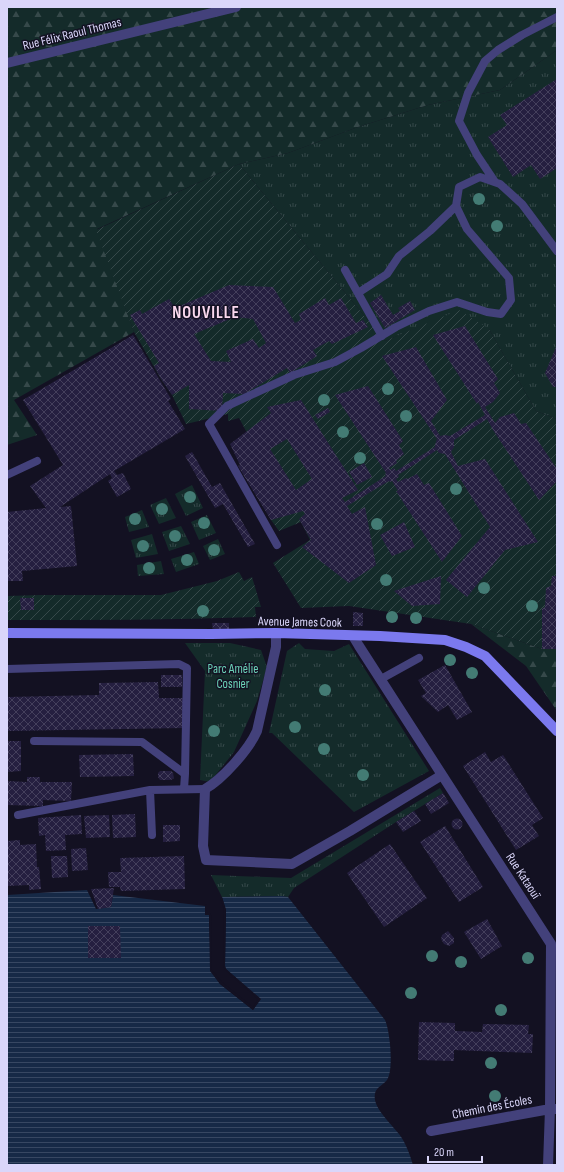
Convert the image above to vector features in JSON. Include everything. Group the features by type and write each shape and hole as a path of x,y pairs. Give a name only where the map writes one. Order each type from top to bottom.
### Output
{"main road":[{"name":"Avenue James Cook","path":"7,633 276,633 380,636 444,640 466,647 485,656 557,731"}],"street":[{"name":"Rue Félix Raoul Thomas","path":"7,63 236,7"},
{"path":"276,633 276,647 257,731 253,740 215,784 205,789 202,846 206,860 292,864 350,831 442,775"},
{"name":"Rue Kataouï","path":"353,636 551,944 553,1109 551,1162"},
{"name":"Chemin des Écoles","path":"431,1131 553,1109"}],"lane":[{"path":"495,182 477,155 459,121 468,93 485,61 522,35 557,17"},
{"path":"278,545 209,424 227,406 294,375 335,362 396,327 429,311 457,302 487,312 501,314 511,300 509,278 467,229 456,206 459,187 480,177 500,184 522,204 557,251"},
{"path":"358,293 387,274 399,256 430,231 456,206"},
{"path":"345,270 382,336"},
{"path":"7,475 37,461"},
{"path":"381,679 419,658"},
{"path":"7,669 179,664 187,668 184,789"},
{"path":"34,741 142,742 185,774"},
{"path":"18,815 150,790 205,789"},
{"path":"150,790 152,835"}],"green space":[{"path":"7,7 557,7 557,50 500,90 428,105 358,127 288,153 239,164 97,229 134,332 14,400 37,435 7,445"},
{"path":"557,50 557,419 536,411 489,329 432,322 385,341 239,164 288,153 358,127 428,105 500,90"},
{"path":"239,164 385,341 459,310 489,329 536,411 557,419 557,607 542,649 471,624 349,606 301,608 273,563 310,540 301,522 279,531 271,520 246,431 239,418 228,421 228,414 186,424 172,395 134,332 96,230"},
{"path":"192,485 203,508 186,516 175,494"},
{"path":"166,498 176,518 159,524 150,505"},
{"path":"142,510 149,527 129,532 125,517"},
{"path":"207,515 216,533 199,540 191,522"},
{"path":"181,526 190,544 169,551 162,532"},
{"path":"152,534 158,554 136,558 131,540"},
{"path":"218,539 225,554 210,560 203,546"},
{"path":"194,552 199,564 176,572 171,559"},
{"path":"161,561 164,574 138,576 137,565"},
{"path":"239,572 244,581 252,577 261,607 255,607 256,617 7,620 7,596 161,595 217,581"},
{"path":"557,607 557,711 526,666 471,624 542,649"},
{"name":"Parc Amélie Cosnier","path":"185,643 230,643 261,650 267,667 257,701 234,752 210,782 200,780 205,671"},
{"path":"299,643 305,649 334,651 349,644 429,771 354,812 272,733 269,733 287,651"},
{"path":"440,788 443,793 294,888 288,897 222,897 211,875 291,878"}],"water":[{"path":"87,890 96,909 111,907 113,895 205,906 205,915 209,915 211,971 220,984 253,1010 260,999 226,969 225,966 226,910 222,897 288,897 385,1020 390,1041 390,1068 387,1080 376,1090 375,1100 382,1113 404,1141 413,1165 7,1165 7,895"}],"pier":[{"path":"220,897 222,897 226,910 225,966 226,969 261,999 253,1010 220,984 210,971 209,915 205,915 205,904 207,905 207,913 210,913 211,915 212,970 222,982 253,1007 258,999 225,970 223,966 224,910"}],"building":[{"path":"557,79 557,168 540,179 531,165 513,177 488,137 507,125 500,115"},
{"path":"229,285 273,287 295,323 301,320 299,314 325,298 329,305 341,298 356,323 363,320 368,327 332,344 329,341 313,350 317,356 290,373 287,368 244,394 223,393 222,411 189,409 189,385 172,395 154,366 159,363 130,315 140,310 142,314 169,299 175,308","holes":["235,317 253,319 266,343 259,348 253,339 226,351 231,362 211,361 194,334"]},
{"path":"381,295 393,315 400,311 398,308 410,301 415,310 385,328 370,303"},
{"path":"465,326 498,379 494,383 500,393 493,402 485,407 495,423 500,417 514,413 521,424 526,423 557,469 557,481 539,500 487,419 454,440 454,447 451,452 458,466 485,459 538,542 505,550 467,597 446,580 490,527 445,454 439,453 437,450 398,475 399,477 396,479 398,482 417,474 424,485 429,483 462,536 442,562 396,491 398,491 392,481 389,481 347,506 352,514 365,507 376,565 349,583 302,547 311,540 299,519 305,514 303,511 271,520 238,466 240,465 230,444 271,413 267,407 301,400 358,490 342,498 345,502 386,476 386,473 335,395 368,386 403,441 399,445 404,454 396,461 397,463 389,468 391,470 394,468 396,471 435,447 437,439 382,356 416,347 447,400 431,421 440,436 450,436 485,415 478,402 477,404 433,335","holes":["287,439 312,479 296,490 270,449"]},
{"path":"133,335 171,399 168,401 185,429 114,471 117,475 123,473 131,489 117,497 108,481 112,478 110,474 60,507 71,506 77,566 22,571 23,581 7,581 7,512 46,508 30,486 63,465 23,400"},
{"path":"557,345 557,387 553,387 545,373"},
{"path":"328,408 330,412 318,419 315,415"},
{"path":"192,452 212,487 220,483 255,544 248,547 223,504 215,508 185,456"},
{"path":"364,463 372,477 357,485 349,472"},
{"path":"404,522 415,547 392,556 380,535"},
{"path":"441,576 440,604 412,606 394,591"},
{"path":"552,576 557,576 557,649 542,649 542,609 545,607 546,588 551,586"},
{"path":"20,598 34,598 34,610 21,610"},
{"path":"353,612 363,613 363,626 353,626"},
{"path":"212,623 229,623 229,630 213,630"},
{"path":"445,665 472,712 457,720 448,705 438,712 421,696 426,693 418,680"},
{"path":"161,675 182,675 182,687 161,687"},
{"path":"158,682 159,698 183,698 183,728 7,731 7,697 99,695 99,683"},
{"path":"7,741 21,741 21,771 7,772"},
{"path":"485,752 491,762 503,755 543,818 532,825 539,836 516,850 463,766"},
{"path":"133,754 134,776 80,777 79,755"},
{"path":"160,771 171,771 174,778 171,780 160,780 158,773"},
{"path":"27,777 40,777 40,782 72,782 71,801 43,800 43,806 7,805 7,781 27,782"},
{"path":"443,793 449,803 431,814 425,804"},
{"path":"414,811 421,821 403,832 396,822"},
{"path":"135,814 136,837 113,838 112,815"},
{"path":"81,815 82,834 65,835 66,850 46,851 45,835 39,836 38,818"},
{"path":"109,815 110,837 86,838 84,816"},
{"path":"455,819 459,819 461,820 461,828 455,829 452,826 452,822"},
{"path":"163,825 180,825 180,841 163,842"},
{"path":"445,826 483,887 459,902 420,842"},
{"path":"20,840 20,845 36,844 37,867 39,867 41,889 29,890 29,885 7,886 7,841"},
{"path":"390,844 427,898 384,927 347,873"},
{"path":"86,848 88,870 72,871 71,849"},
{"path":"51,856 67,856 68,877 52,878"},
{"path":"184,856 185,889 121,891 120,887 109,887 108,872 121,872 120,858"},
{"path":"114,888 111,907 98,909 91,889"},
{"path":"487,919 502,946 481,959 464,932"},
{"path":"88,926 120,926 121,958 88,958"},
{"path":"448,931 454,938 454,943 449,946 444,944 441,939 442,935"},
{"path":"419,1022 455,1023 455,1031 482,1032 483,1024 529,1025 528,1034 533,1034 532,1053 454,1050 454,1061 418,1060"}],"district":[{"name":"NOUVILLE","path":"206,313"}]}
